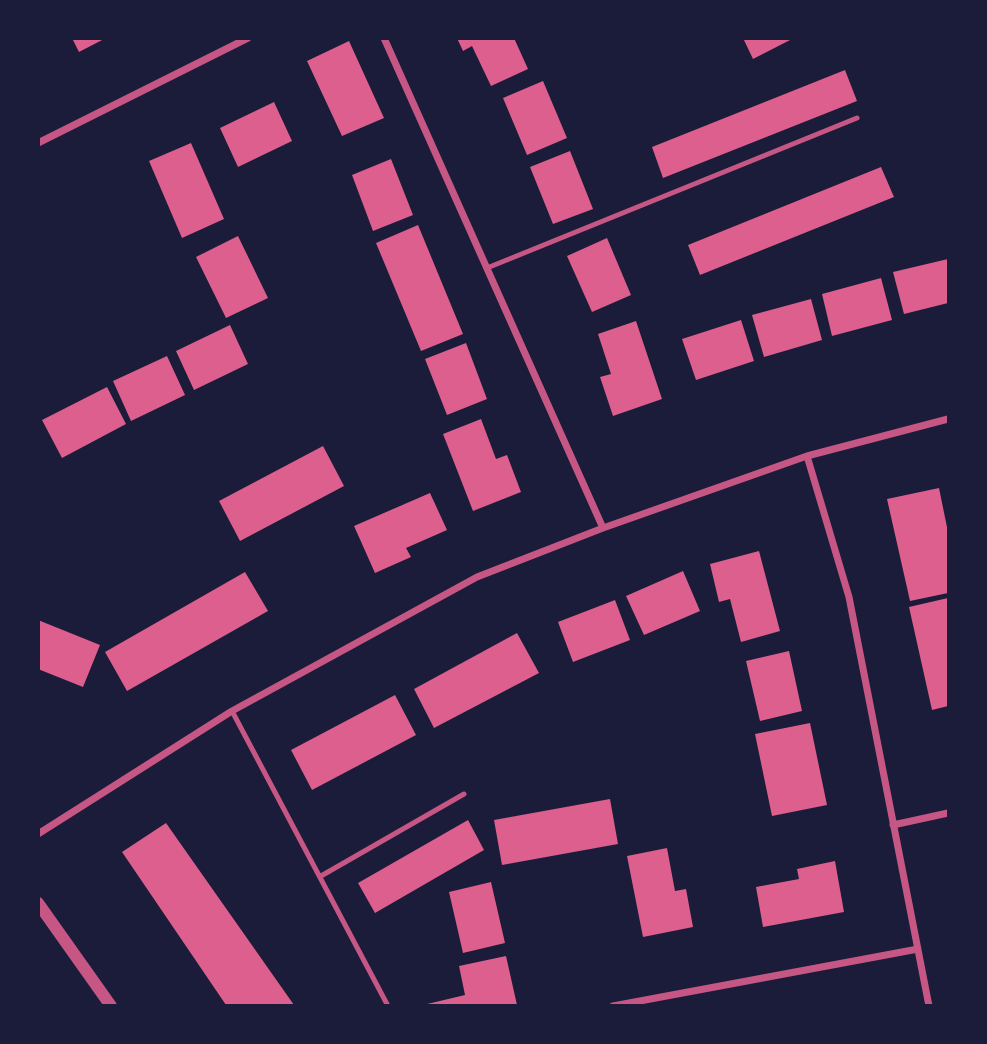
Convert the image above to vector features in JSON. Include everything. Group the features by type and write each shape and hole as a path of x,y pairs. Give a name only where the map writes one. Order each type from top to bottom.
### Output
{"street":[{"path":"38,143 248,38"},
{"path":"384,38 603,528"},
{"path":"38,834 232,711 477,577 603,528 807,456 948,419"},
{"path":"807,456 849,597 929,1006"},
{"path":"893,825 948,813"},
{"path":"38,903 111,1006"},
{"path":"613,1006 918,949"}],"lane":[{"path":"486,268 858,118"},
{"path":"232,711 388,1006"},
{"path":"321,876 464,794"}],"building":[{"path":"72,38 106,38 79,52"},
{"path":"457,38 514,38 528,69 491,86 472,46 463,51"},
{"path":"743,38 794,38 753,59"},
{"path":"349,41 384,118 342,136 307,61"},
{"path":"845,70 857,101 663,178 652,147"},
{"path":"543,81 567,138 527,155 503,98"},
{"path":"274,102 292,141 238,167 220,128"},
{"path":"191,143 224,219 182,238 149,161"},
{"path":"570,151 593,209 553,224 530,167"},
{"path":"391,159 413,215 373,231 352,175"},
{"path":"881,167 894,197 700,275 688,245"},
{"path":"418,225 463,334 421,351 376,243"},
{"path":"238,236 268,298 226,318 196,257"},
{"path":"607,238 631,295 592,312 567,256"},
{"path":"948,259 948,303 904,314 893,272"},
{"path":"881,278 892,320 832,336 822,294"},
{"path":"811,299 822,340 764,357 752,315"},
{"path":"741,320 754,361 696,380 682,339"},
{"path":"636,321 662,399 613,416 600,377 611,374 598,334"},
{"path":"230,325 248,364 194,390 176,351"},
{"path":"466,343 487,399 447,415 425,359"},
{"path":"167,356 185,395 131,421 113,381"},
{"path":"107,387 126,424 62,458 42,420"},
{"path":"481,419 496,459 507,455 521,492 473,511 443,434"},
{"path":"323,446 344,486 240,541 219,501"},
{"path":"939,488 948,532 948,593 910,601 887,499"},
{"path":"430,493 447,530 406,548 411,557 375,573 354,526"},
{"path":"759,551 780,631 741,642 730,599 719,602 710,564"},
{"path":"683,571 700,611 644,635 626,596"},
{"path":"245,572 268,611 127,691 105,652"},
{"path":"948,598 948,706 932,710 909,607"},
{"path":"615,600 630,640 573,662 558,622"},
{"path":"38,620 100,645 83,687 38,669"},
{"path":"517,633 539,673 434,728 414,689"},
{"path":"789,651 802,711 760,721 746,661"},
{"path":"395,695 416,735 312,790 291,750"},
{"path":"810,723 827,805 772,816 755,734"},
{"path":"610,799 618,844 502,865 494,820"},
{"path":"468,820 484,850 375,913 358,883"},
{"path":"166,823 294,1005 226,1005 122,852"},
{"path":"667,848 675,891 686,889 693,927 643,937 627,856"},
{"path":"835,861 844,912 763,927 756,887 799,879 797,869"},
{"path":"491,882 505,943 463,953 449,892"},
{"path":"506,956 517,1005 423,1005 465,995 459,966"}]}
